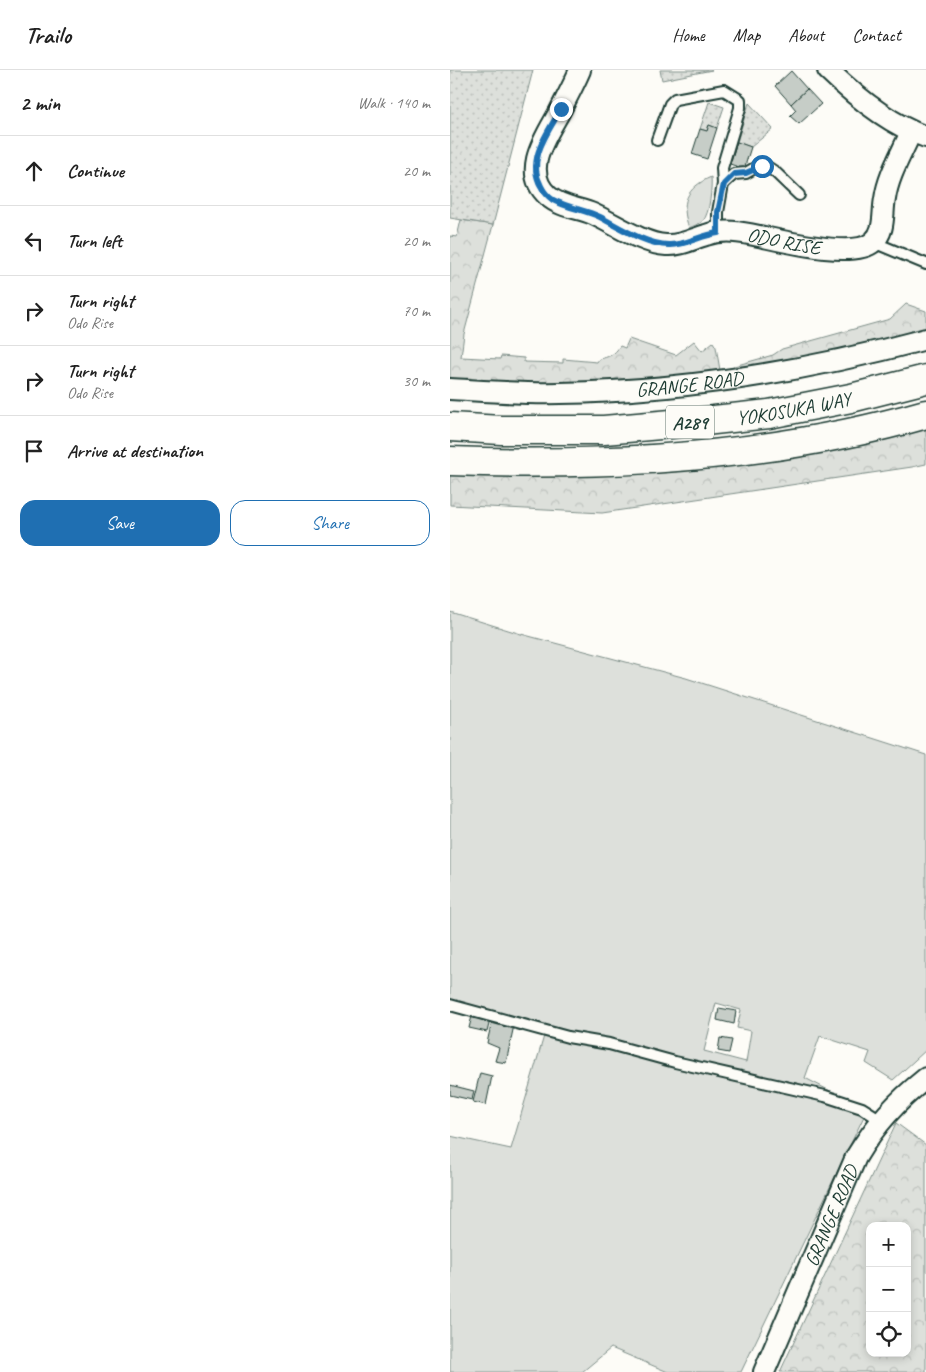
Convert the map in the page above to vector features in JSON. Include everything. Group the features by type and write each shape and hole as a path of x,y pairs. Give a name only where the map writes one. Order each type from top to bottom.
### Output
{"main road":[{"name":"YOKOSUKA WAY","path":"450,427 501,430 604,430 705,421 769,414 851,398 926,379"},
{"name":"YOKOSUKA WAY","path":"450,461 581,463 696,456 792,443 899,422 926,414"}],"street":[{"name":"ODO RISE","path":"580,70 537,153 536,176 547,195 563,204 592,214 662,245 679,244 718,233 741,232 843,249 858,248 873,242"},
{"path":"828,70 869,105 919,134 888,184 881,228 873,242"},
{"name":"GRANGE ROAD","path":"450,390 559,393 633,390 690,385 832,361 926,339"},
{"name":"GRANGE ROAD","path":"764,1372 848,1174 866,1141 898,1101 926,1078"}],"lane":[{"path":"657,140 671,102 677,99 724,90 739,99 741,105 722,168 724,184 718,212 718,233"},
{"path":"724,184 734,174 746,173 757,167 766,166 799,195"},
{"path":"873,242 926,264"},
{"path":"450,1005 675,1062 825,1096 862,1108 881,1120"}],"green space":[{"path":"450,70 533,70 493,225 450,218"},
{"path":"660,70 712,70 662,80"},
{"path":"709,102 724,107 717,128 709,125 707,131 700,129"},
{"path":"749,103 773,129 751,147 737,142"},
{"path":"711,177 710,200 705,217 702,222 689,228 685,211 687,197 696,186"},
{"path":"461,220 493,225 464,334 461,357 500,359 501,356 524,358 524,362 563,363 563,359 597,362 599,359 613,354 620,346 625,348 629,339 676,355 694,341 702,351 713,342 716,347 721,376 666,382 483,385 450,379 450,236 457,237"},
{"path":"906,304 926,311 926,334 736,375 734,366 773,355 782,349 890,319"},
{"path":"926,423 926,464 912,467 602,513 450,505 450,474"},
{"path":"450,612 521,634 686,678 926,755 926,1050 893,1080 866,1063 870,1052 820,1036 805,1078 867,1110 741,1372 668,1372 611,1348 582,1372 450,1372 450,1136 511,1149 546,1029 450,1008","holes":["716,1003 741,1010 737,1028 751,1031 746,1062 704,1051"]},
{"path":"896,1123 926,1145 926,1372 780,1372"}],"building":[{"path":"791,71 807,89 791,104 775,86"},
{"path":"807,89 821,104 799,124 790,116 796,110 791,104"},
{"path":"709,125 717,128 707,159 692,154 700,129 707,131"},
{"path":"737,142 751,147 744,169 730,164"},
{"path":"719,1008 736,1011 734,1024 717,1020"},
{"path":"472,1016 490,1020 487,1032 469,1028"},
{"path":"492,1021 514,1025 506,1063 495,1061 499,1048 487,1043"},
{"path":"720,1038 732,1040 729,1053 718,1051"},
{"path":"480,1073 492,1076 486,1105 473,1102"},
{"path":"450,1085 474,1091 472,1100 450,1095"}],"route":[{"path":"561,109 537,153 535,170 538,181 545,193 552,199 592,214 654,243 677,245 718,233 718,212 724,184 734,174 746,173 762,166"}]}
